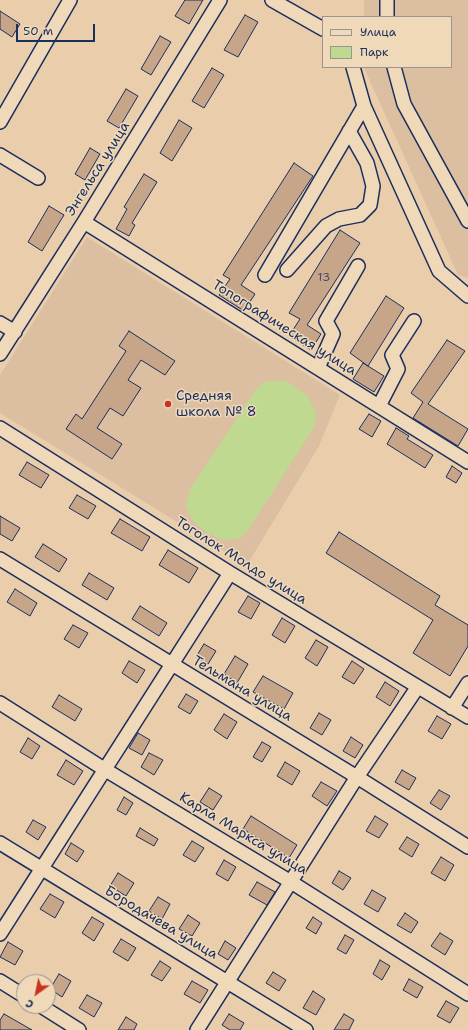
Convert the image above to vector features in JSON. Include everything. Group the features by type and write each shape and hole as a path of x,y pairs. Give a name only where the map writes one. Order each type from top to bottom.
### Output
{"street":[{"path":"0,122 70,0"},
{"name":"Энгельса улица","path":"0,354 84,222 220,0"},
{"path":"272,0 322,28"},
{"path":"387,0 387,16"},
{"path":"354,68 364,106 439,271 468,296"},
{"path":"394,68 404,104 468,221"},
{"path":"265,275 364,106"},
{"path":"287,270 326,226 339,220 360,215 370,205 372,186 367,163 349,131"},
{"path":"0,155 38,178"},
{"name":"Топографическая улица","path":"84,222 468,462"},
{"path":"318,368 333,334 326,321 358,266"},
{"path":"379,406 398,369 392,355 414,321"},
{"path":"0,323 14,332"},
{"name":"Тоголок Молдо улица","path":"0,428 230,573 417,688 468,717"},
{"name":"Тельмана улица","path":"0,559 357,777 468,847"},
{"path":"0,934 170,664 230,573"},
{"path":"452,708 468,683"},
{"path":"197,1030 357,777 417,688"},
{"name":"Карла Маркса улица","path":"0,703 104,769 291,882 468,994"},
{"name":"Бородачева улица","path":"0,843 306,1030"},
{"path":"0,981 16,991"},
{"path":"54,1014 79,1030"}],"shaded area":[{"path":"364,0 468,0 468,278 458,275 364,68 452,68 452,16 364,16"},
{"name":"Средняя школа № 8","path":"87,237 340,395 319,446 247,565 0,413 0,375"}],"green space":[{"path":"287,381 308,396 316,413 315,426 248,530 240,538 223,540 207,533 192,520 186,505 191,488 254,392 264,382"}],"building":[{"path":"185,0 203,0 189,24 175,16"},
{"path":"0,11 20,24 12,37 0,29"},
{"path":"245,15 258,22 238,57 224,50"},
{"path":"160,36 171,42 151,75 141,69"},
{"path":"212,68 224,75 204,108 192,101"},
{"path":"126,89 138,96 119,128 107,121"},
{"path":"179,120 192,128 172,161 160,153"},
{"path":"90,148 100,154 85,180 75,174"},
{"path":"294,163 313,176 241,285 255,294 244,311 219,295 230,279 223,275"},
{"path":"144,174 157,182 132,223 135,225 129,236 116,229 127,209 124,207"},
{"path":"49,206 64,215 42,251 28,242"},
{"path":"340,230 360,243 307,325 321,334 311,350 289,336 300,319 289,313"},
{"path":"386,296 404,308 368,366 350,353"},
{"path":"129,331 175,361 165,375 141,360 128,380 141,388 123,416 110,408 97,428 122,444 112,459 66,429 76,414 82,419 126,351 119,346"},
{"path":"447,340 465,351 428,404 468,429 458,446 413,418 423,402 411,393"},
{"path":"363,363 384,376 374,392 353,379"},
{"path":"369,414 381,421 372,437 359,429"},
{"path":"396,428 409,436 407,439 433,455 425,468 387,444"},
{"path":"27,462 49,475 41,488 19,475"},
{"path":"452,466 462,473 456,483 446,477"},
{"path":"77,495 96,506 88,519 69,508"},
{"path":"0,516 20,528 12,541 0,534"},
{"path":"120,519 150,537 142,551 111,533"},
{"path":"339,532 440,596 435,605 468,625 468,646 450,676 413,653 433,620 326,553"},
{"path":"43,544 67,559 59,572 35,557"},
{"path":"168,550 198,568 189,583 159,565"},
{"path":"89,573 114,588 107,600 82,585"},
{"path":"15,589 37,603 30,616 7,602"},
{"path":"248,596 260,603 251,619 238,612"},
{"path":"140,606 167,623 159,636 132,619"},
{"path":"282,618 295,626 285,643 272,635"},
{"path":"73,625 88,633 79,648 64,639"},
{"path":"316,640 328,647 317,666 305,658"},
{"path":"204,644 216,651 208,664 196,657"},
{"path":"235,656 248,664 237,683 224,674"},
{"path":"129,661 145,670 137,683 122,673"},
{"path":"352,661 364,669 354,684 342,677"},
{"path":"263,676 293,693 284,709 253,692"},
{"path":"385,682 399,691 390,706 376,697"},
{"path":"186,694 198,701 190,714 178,707"},
{"path":"59,695 82,709 75,721 52,707"},
{"path":"319,713 331,720 322,735 310,728"},
{"path":"224,714 237,722 227,739 214,730"},
{"path":"437,716 451,724 442,739 428,731"},
{"path":"138,733 150,740 142,755 129,748"},
{"path":"351,737 363,745 355,758 343,751"},
{"path":"28,738 40,746 32,759 20,752"},
{"path":"262,742 271,747 262,762 253,757"},
{"path":"149,753 163,760 154,775 141,767"},
{"path":"66,760 83,771 74,785 57,775"},
{"path":"285,762 300,771 292,785 277,776"},
{"path":"402,770 416,778 409,790 395,782"},
{"path":"321,782 337,791 327,806 312,796"},
{"path":"209,788 222,796 213,810 200,802"},
{"path":"439,790 450,796 441,810 430,803"},
{"path":"124,797 133,803 126,815 117,810"},
{"path":"251,816 297,845 289,858 243,829"},
{"path":"375,816 388,824 379,838 366,831"},
{"path":"33,820 46,827 38,840 26,832"},
{"path":"140,828 158,839 154,846 136,836"},
{"path":"407,837 419,844 412,857 399,849"},
{"path":"192,841 204,848 195,862 183,855"},
{"path":"71,843 84,851 77,862 65,854"},
{"path":"441,857 454,865 445,881 431,873"},
{"path":"224,860 236,867 228,881 216,874"},
{"path":"339,871 351,878 343,890 332,883"},
{"path":"118,873 134,883 126,896 110,886"},
{"path":"257,882 275,892 267,905 249,895"},
{"path":"372,890 386,898 378,912 364,904"},
{"path":"50,894 64,902 55,918 40,909"},
{"path":"158,897 170,904 162,919 149,911"},
{"path":"405,913 418,922 411,933 397,925"},
{"path":"188,915 200,923 192,936 179,929"},
{"path":"92,917 104,924 94,941 82,933"},
{"path":"313,917 322,923 316,934 306,928"},
{"path":"440,933 453,941 445,955 431,946"},
{"path":"345,935 354,940 346,954 337,949"},
{"path":"121,939 136,948 128,961 113,952"},
{"path":"225,941 236,948 228,960 218,954"},
{"path":"8,942 23,951 15,965 0,957"},
{"path":"380,960 390,966 382,980 373,974"},
{"path":"160,961 171,968 162,981 151,975"},
{"path":"273,972 286,980 279,991 266,983"},
{"path":"59,974 71,981 62,997 56,993 56,979"},
{"path":"409,979 423,987 417,998 403,990"},
{"path":"192,981 208,990 200,1003 184,994"},
{"path":"313,991 325,999 316,1015 303,1008"},
{"path":"87,995 102,1003 94,1017 79,1008"},
{"path":"446,1001 459,1008 450,1023 437,1016"},
{"path":"4,1014 32,1030 0,1030 0,1020"},
{"path":"229,1014 244,1023 240,1030 230,1030 222,1025"},
{"path":"344,1014 354,1020 349,1030 334,1030"},
{"path":"126,1017 137,1024 134,1030 118,1030"}],"place":[{"name":"Средняя школа № 8","path":"168,404"}]}
